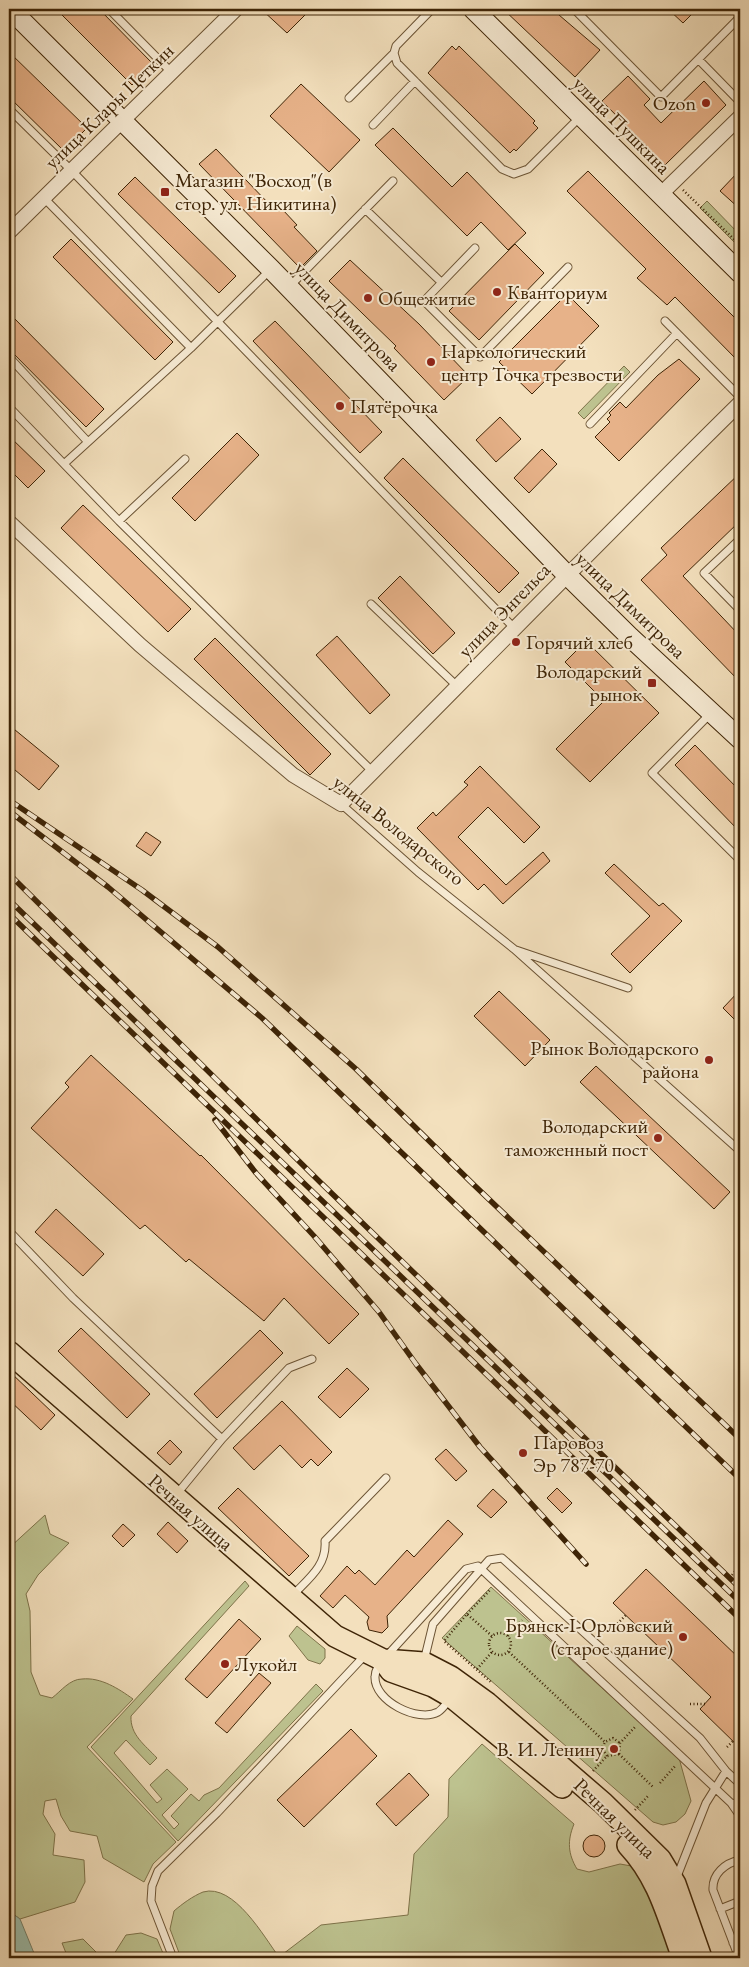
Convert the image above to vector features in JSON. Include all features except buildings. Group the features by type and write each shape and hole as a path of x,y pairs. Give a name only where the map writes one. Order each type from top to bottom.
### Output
{"main road":[{"name":"улица Димитрова","path":"10,9 271,269 566,574 630,637 713,711 740,738"},
{"name":"улица Пушкина","path":"473,9 740,273"},
{"name":"Речная улица","path":"9,1352 174,1498 335,1636 375,1656 391,1671 422,1672 451,1677 487,1703 607,1806 650,1847 675,1884 701,1958"},
{"name":"Речная улица","path":"422,1672 574,1796 643,1862 658,1890 683,1958"}],"street":[{"name":"улица Клары Цеткин","path":"9,232 236,9"},
{"path":"660,195 740,117"},
{"name":"улица Энгельса","path":"341,804 515,629 566,574 740,403"},
{"name":"улица Володарского","path":"9,522 169,670 293,775 341,804"}],"lane":[{"path":"109,9 172,73"},
{"path":"349,98 394,53 396,46 432,9"},
{"path":"574,9 662,96 740,17"},
{"path":"394,53 398,63 502,169 514,174 528,168 581,116"},
{"path":"699,60 740,102"},
{"path":"373,125 415,81"},
{"path":"9,109 72,171 515,629"},
{"path":"288,287 393,180"},
{"path":"44,198 191,348"},
{"path":"365,209 442,282"},
{"path":"475,248 424,301 480,357 568,267"},
{"path":"65,463 191,348 271,269"},
{"path":"665,321 740,397"},
{"path":"590,424 677,333"},
{"path":"9,357 88,442"},
{"path":"9,407 119,521 373,772"},
{"path":"119,521 185,459"},
{"path":"740,539 704,573 740,610"},
{"path":"371,604 458,686"},
{"path":"713,711 652,773 740,860"},
{"name":"улица Володарского","path":"341,804 418,872 514,949 740,1151"},
{"path":"514,949 628,988"},
{"path":"9,1231 73,1298 222,1439"},
{"path":"174,1498 222,1439 289,1368 312,1359"},
{"path":"290,1598 322,1565 326,1552 325,1541 386,1478"},
{"path":"422,1672 433,1624 492,1558 502,1558 700,1738 726,1771 740,1784"},
{"path":"173,1958 151,1901 152,1886 158,1871 217,1813 251,1775 349,1675 375,1656 466,1569 474,1566 482,1568 731,1803 740,1816"},
{"path":"375,1656 377,1668 375,1679 383,1695 395,1708 409,1712 430,1714 438,1712 452,1697"},
{"path":"675,1884 694,1829 726,1771"},
{"path":"731,1803 740,1805"},
{"path":"739,1958 737,1941 720,1909 713,1890 715,1877 725,1865 740,1860"},
{"path":"720,1909 740,1901"}],"path":[{"path":"674,180 740,246"},
{"path":"732,1575 740,1567"},
{"path":"492,1636 468,1614 444,1641 498,1688"},
{"path":"615,1626 626,1615"},
{"path":"508,1636 523,1620"},
{"path":"501,1632 508,1636 512,1642 509,1652 499,1656 492,1652 489,1646 492,1636 501,1632"},
{"path":"476,1669 492,1652"},
{"path":"509,1652 605,1742"},
{"path":"690,1704 705,1704"},
{"path":"619,1754 620,1743 638,1724"},
{"path":"607,1756 602,1748 605,1742 614,1738 620,1743"},
{"path":"727,1747 733,1742"},
{"path":"586,1766 593,1772 607,1756 619,1754"},
{"path":"619,1754 653,1787"},
{"path":"660,1783 679,1761"},
{"path":"633,1812 649,1795"}],"green space":[{"path":"707,201 740,235 740,248 700,208"},
{"path":"624,366 630,372 584,419 578,413"},
{"path":"45,1515 50,1534 69,1543 38,1575 26,1594 30,1611 31,1672 40,1695 52,1698 74,1681 89,1679 103,1682 122,1691 133,1699 87,1747 176,1842 153,1864 144,1882 103,1858 97,1836 70,1831 61,1816 56,1799 45,1801 43,1814 55,1834 53,1855 84,1860 85,1882 75,1902 20,1919 9,1911 9,1548"},
{"path":"245,1581 249,1586 131,1716 131,1723 136,1734 157,1758 150,1765 126,1740 114,1753 157,1803 162,1799 150,1785 167,1769 188,1789 162,1815 174,1829 179,1824 171,1816 191,1794 199,1801 204,1795 219,1788 316,1684 323,1691 178,1841 91,1747"},
{"path":"491,1587 679,1758 691,1801 685,1814 676,1822 663,1825 653,1822 442,1638"},
{"path":"297,1626 325,1649 325,1658 320,1664 308,1660 289,1636"},
{"path":"482,1744 574,1824 570,1836 570,1847 577,1869 589,1872 620,1864 637,1867 643,1877 673,1958 181,1958 170,1929 174,1911 188,1900 203,1892 215,1891 237,1903 257,1925 279,1957 321,1925 408,1915 414,1854 448,1817 449,1779"},
{"path":"141,1933 157,1939 165,1958 68,1958 62,1943 83,1939 97,1953 114,1954 126,1935"}],"shaded area":[{"path":"9,1911 20,1919 36,1958 9,1958"}],"railway":[{"path":"9,800 142,890 218,947 356,1069 474,1185 740,1439"},
{"path":"9,811 108,887 262,1018 740,1479"},
{"path":"9,874 320,1182 740,1588"},
{"path":"9,900 740,1602"},
{"path":"9,914 740,1619"},
{"path":"215,1120 256,1173 314,1236 379,1312 416,1364 480,1447 586,1564"}],"place":[{"name":"Ozon","path":"706,103"},
{"name":"Магазин \"Восход\"(в стор. ул. Никитина)","path":"165,192"},
{"name":"Кванториум","path":"497,292"},
{"name":"Общежитие","path":"368,298"},
{"name":"Наркологический центр Точка трезвости","path":"431,362"},
{"name":"Пятёрочка","path":"340,406"},
{"name":"Горячий хлеб","path":"516,642"},
{"name":"Володарский рынок","path":"652,683"},
{"name":"Рынок Володарского района","path":"709,1060"},
{"name":"Володарский таможенный пост","path":"658,1138"},
{"name":"Паровоз Эр 787-70","path":"523,1453"},
{"name":"Брянск-I-Орловский (старое здание)","path":"683,1637"},
{"name":"Лукойл","path":"225,1664"},
{"name":"В. И. Ленину","path":"614,1749"}]}
